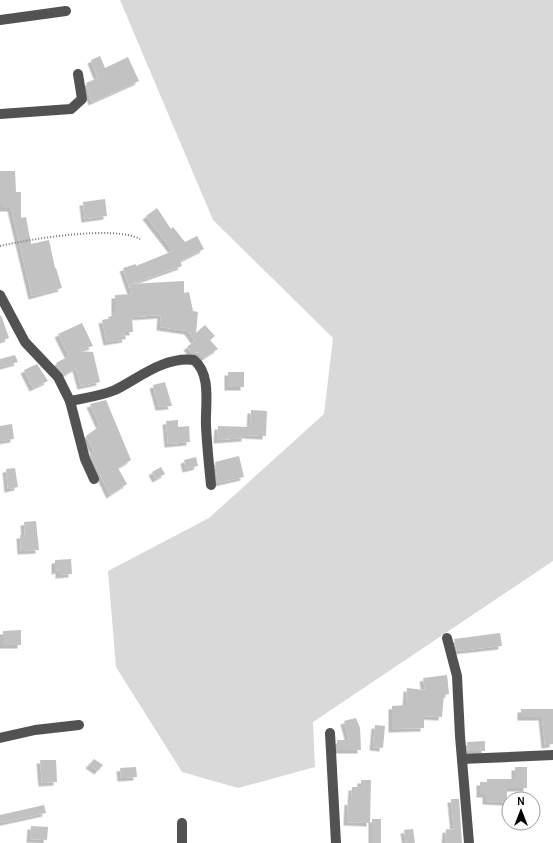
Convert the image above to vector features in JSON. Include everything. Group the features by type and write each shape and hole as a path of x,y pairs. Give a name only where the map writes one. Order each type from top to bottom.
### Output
{"street":[{"path":"0,20 66,11"},
{"path":"0,114 71,109 82,99 78,74"},
{"path":"0,295 25,342 58,377 70,401 85,459 94,479"},
{"path":"70,401 113,391 145,373 167,364 187,359 194,360 202,373 205,386 206,425 211,485"},
{"path":"447,638 457,676 469,843"},
{"path":"0,738 35,730 79,724"},
{"path":"330,733 334,776 336,843"},
{"path":"462,759 553,755"},
{"path":"182,823 182,843"}],"path":[{"path":"0,246 33,239 84,234 132,235 140,239"}],"shaded area":[{"path":"120,0 553,0 553,561 313,722 315,767 238,788 182,772 116,667 108,571 209,518 324,414 333,338 213,220"}],"building":[{"path":"100,56 105,68 128,57 139,81 92,102 86,83 98,78 91,60"},
{"path":"0,171 15,171 16,192 21,192 21,218 26,217 31,244 49,240 55,268 62,288 32,296 11,208 3,208 3,205 0,205"},
{"path":"105,199 107,216 85,219 83,202"},
{"path":"157,208 171,229 173,227 185,242 197,236 204,249 180,261 182,266 131,284 184,281 184,293 189,292 193,311 198,312 196,333 205,325 215,336 210,340 218,349 204,358 199,352 192,353 187,347 195,341 188,331 160,327 161,315 132,317 133,332 124,332 126,339 107,342 102,320 112,318 112,313 115,313 115,295 132,294 123,268 136,264 136,266 173,251 146,216"},
{"path":"1,315 9,338 0,341 0,316"},
{"path":"82,323 93,346 78,351 93,352 100,382 81,386 76,368 64,375 56,363 69,356 58,334"},
{"path":"15,355 18,362 0,367 0,359"},
{"path":"37,364 48,381 33,388 24,370"},
{"path":"228,372 244,372 244,387 228,387"},
{"path":"165,382 172,406 159,407 153,385"},
{"path":"106,400 131,460 118,468 127,484 110,495 91,456 90,453 94,451 86,436 100,426 90,404"},
{"path":"251,410 267,411 266,436 245,435 245,438 217,440 218,426 250,427"},
{"path":"178,420 178,427 189,426 190,442 168,444 166,421"},
{"path":"12,424 14,439 0,441 0,426"},
{"path":"239,456 244,477 218,483 215,462"},
{"path":"196,457 198,466 186,469 184,460"},
{"path":"161,467 165,474 156,479 152,472"},
{"path":"15,468 18,487 8,489 6,469"},
{"path":"36,521 39,550 21,551 20,535 25,535 24,522"},
{"path":"71,559 72,574 59,575 59,570 55,571 55,560"},
{"path":"21,630 21,645 3,645 3,631"},
{"path":"500,633 502,646 457,651 454,639"},
{"path":"447,675 449,694 444,695 442,717 424,716 424,728 392,729 392,706 406,705 407,688 425,690 423,678"},
{"path":"521,709 553,709 553,744 545,745 542,717 521,717"},
{"path":"356,718 360,728 361,750 337,750 337,740 349,740 344,721"},
{"path":"375,725 385,726 383,748 373,747"},
{"path":"485,741 485,751 468,751 467,742"},
{"path":"94,759 103,765 98,771 89,765"},
{"path":"40,760 56,760 57,782 42,783"},
{"path":"136,767 137,777 121,778 120,768"},
{"path":"515,767 527,767 527,788 507,788 507,791 501,791 501,802 486,801 486,794 480,794 480,782 487,782 487,779 515,779"},
{"path":"361,780 371,780 370,823 347,822 348,801 351,802 352,787 361,787"},
{"path":"451,799 459,799 462,843 445,843 446,829 454,830"},
{"path":"44,805 46,813 0,823 0,815"},
{"path":"372,819 381,819 381,843 372,843"},
{"path":"31,826 48,827 47,840 30,839"},
{"path":"413,829 415,843 406,843 404,830"}]}
